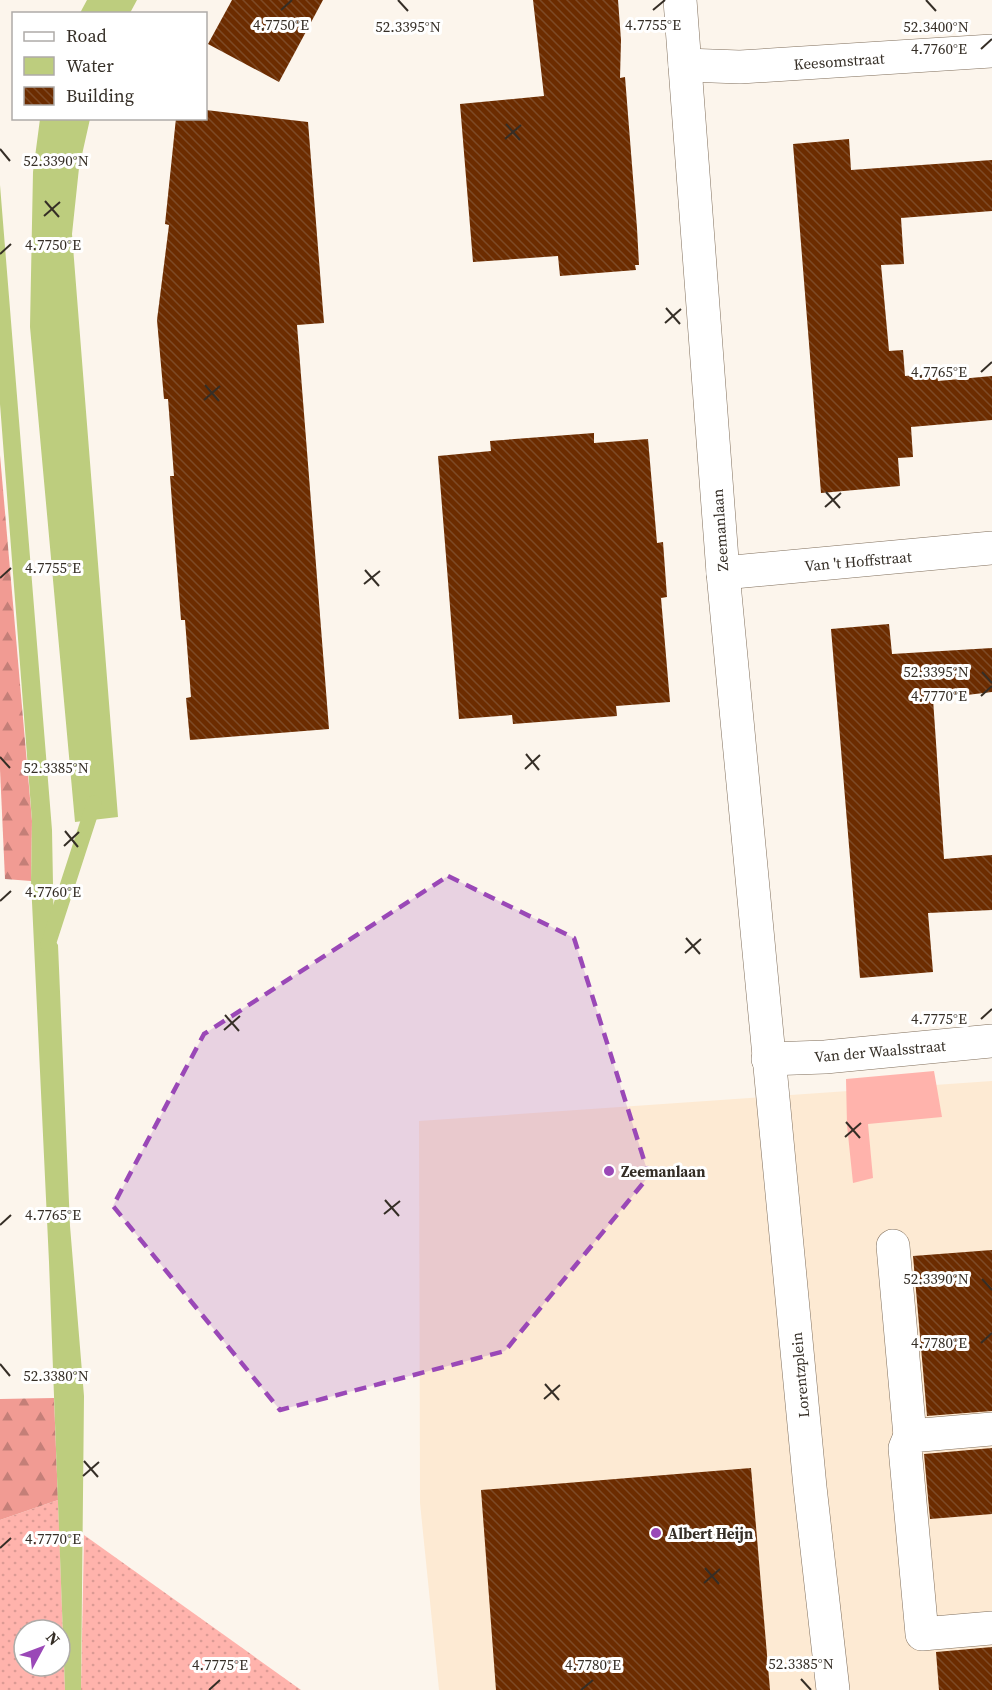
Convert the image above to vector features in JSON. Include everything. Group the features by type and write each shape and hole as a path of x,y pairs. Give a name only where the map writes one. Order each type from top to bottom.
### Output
{"street":[{"name":"Zeemanlaan","path":"680,0 723,573 768,1059"},
{"name":"Keesomstraat","path":"685,65 740,67 992,51"},
{"name":"Van 't Hoffstraat","path":"723,573 992,548"},
{"name":"Van der Waalsstraat","path":"768,1059 825,1057 992,1041"},
{"name":"Lorentzplein","path":"768,1059 783,1188 810,1487 833,1690"},
{"path":"893,1246 922,1634 992,1628"},
{"path":"907,1442 992,1429"}],"highlighted area":[{"path":"448,876 574,938 649,1176 505,1351 280,1410 113,1206 204,1034"}],"shaded area":[{"path":"934,1071 942,1117 868,1124 873,1178 853,1183 847,1125 846,1079"},
{"path":"992,1081 992,1690 439,1690 420,1503 419,1121"},
{"path":"58,1500 62,1618 12,1618 12,1678 65,1678 65,1690 0,1690 0,1520"},
{"path":"84,1535 301,1690 81,1690"}],"green space":[{"path":"0,455 32,821 31,881 5,879 0,769"},
{"path":"54,1398 58,1500 0,1520 0,1399"}],"water":[{"path":"87,0 137,0 131,12 81,12"},
{"path":"40,120 90,120 79,168 72,234 118,817 75,822 30,327 33,172"},
{"path":"0,185 52,830 54,939 58,945 70,1226 84,1396 81,1690 65,1690 65,1678 72,1678 72,1618 62,1618 49,1262 31,881 32,821 0,404"}],"building":[{"path":"232,0 323,0 279,82 208,44"},
{"path":"533,0 618,0 621,40 620,78 625,77 637,228 639,265 635,265 636,270 560,276 558,256 473,262 460,104 544,96"},
{"path":"207,110 308,122 324,323 297,325 329,729 190,740 186,698 191,697 185,620 181,620 170,476 174,476 168,399 164,399 157,320 169,225 165,224 176,120 207,120"},
{"path":"849,139 851,170 992,160 992,211 901,218 904,264 881,265 889,351 903,350 905,376 937,373 938,381 992,376 992,420 911,427 913,457 898,458 900,486 821,493 793,144"},
{"path":"594,433 594,443 648,439 657,543 663,542 667,597 661,598 670,702 616,706 617,716 513,724 512,715 459,719 438,456 491,451 490,441"},
{"path":"889,624 892,654 992,648 992,692 933,699 944,859 992,855 992,910 928,913 933,972 860,978 831,629"},
{"path":"992,1250 992,1411 927,1416 913,1256"},
{"path":"992,1448 992,1514 930,1519 924,1454"},
{"path":"751,1468 770,1690 496,1690 481,1490"},
{"path":"992,1647 992,1690 939,1690 936,1652"}],"waterway":[{"path":"48,945 94,803"}],"place":[{"name":"Zeemanlaan","path":"609,1171"},
{"name":"Albert Heijn","path":"656,1533"}]}
